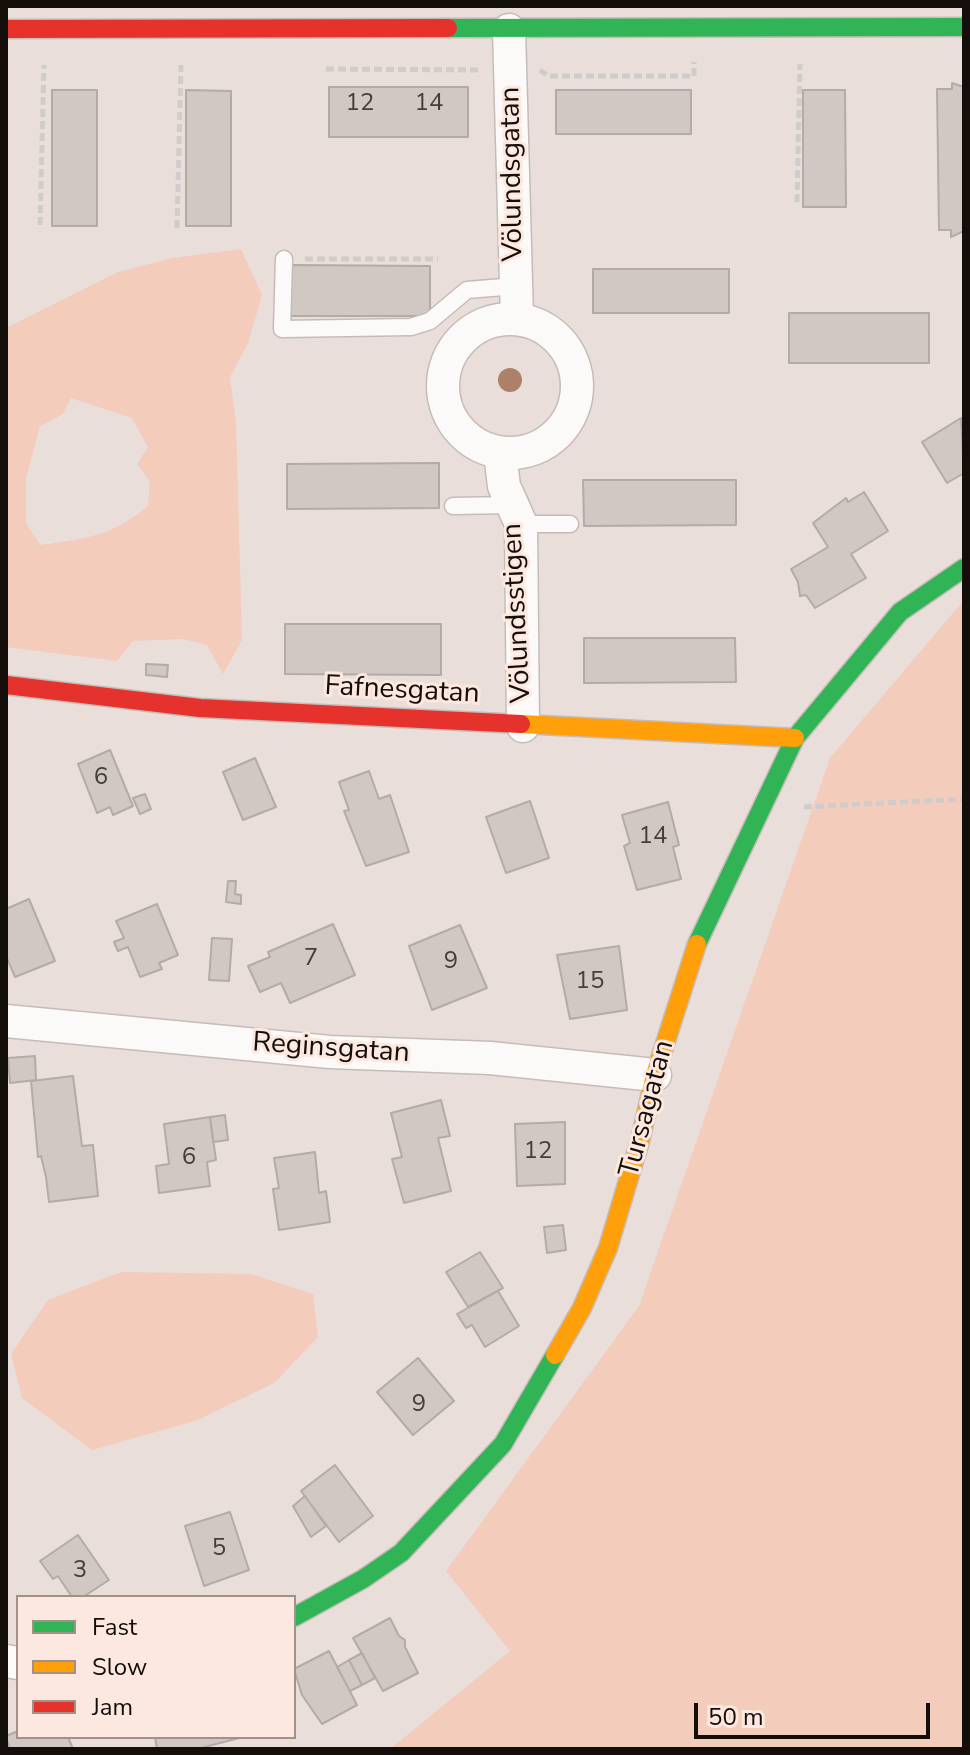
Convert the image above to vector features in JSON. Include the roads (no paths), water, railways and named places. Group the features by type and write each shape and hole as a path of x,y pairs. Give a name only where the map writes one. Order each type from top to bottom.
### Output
{"street":[{"path":"6,29 964,27"},
{"name":"Völundsgatan","path":"509,30 517,319"},
{"path":"517,319 538,324 558,337 572,356 578,379 575,408 563,428 546,444 524,453 500,453 466,437 451,419 443,397 445,368 455,347 472,330 493,320 517,319"},
{"name":"Völundsstigen","path":"500,453 504,486 516,514 523,726"},
{"name":"Tursagatan","path":"296,1616 363,1579 401,1553 503,1444 582,1308 608,1248 640,1141 655,1075 696,945 795,738 900,612 964,568"},
{"name":"Fafnesgatan","path":"6,685 200,708 795,738"},
{"name":"Reginsgatan","path":"6,1021 330,1052 490,1058 655,1075"}],"lane":[{"path":"284,259 282,329 411,327 430,321 467,290 516,286"},
{"path":"453,506 570,524"}]}
